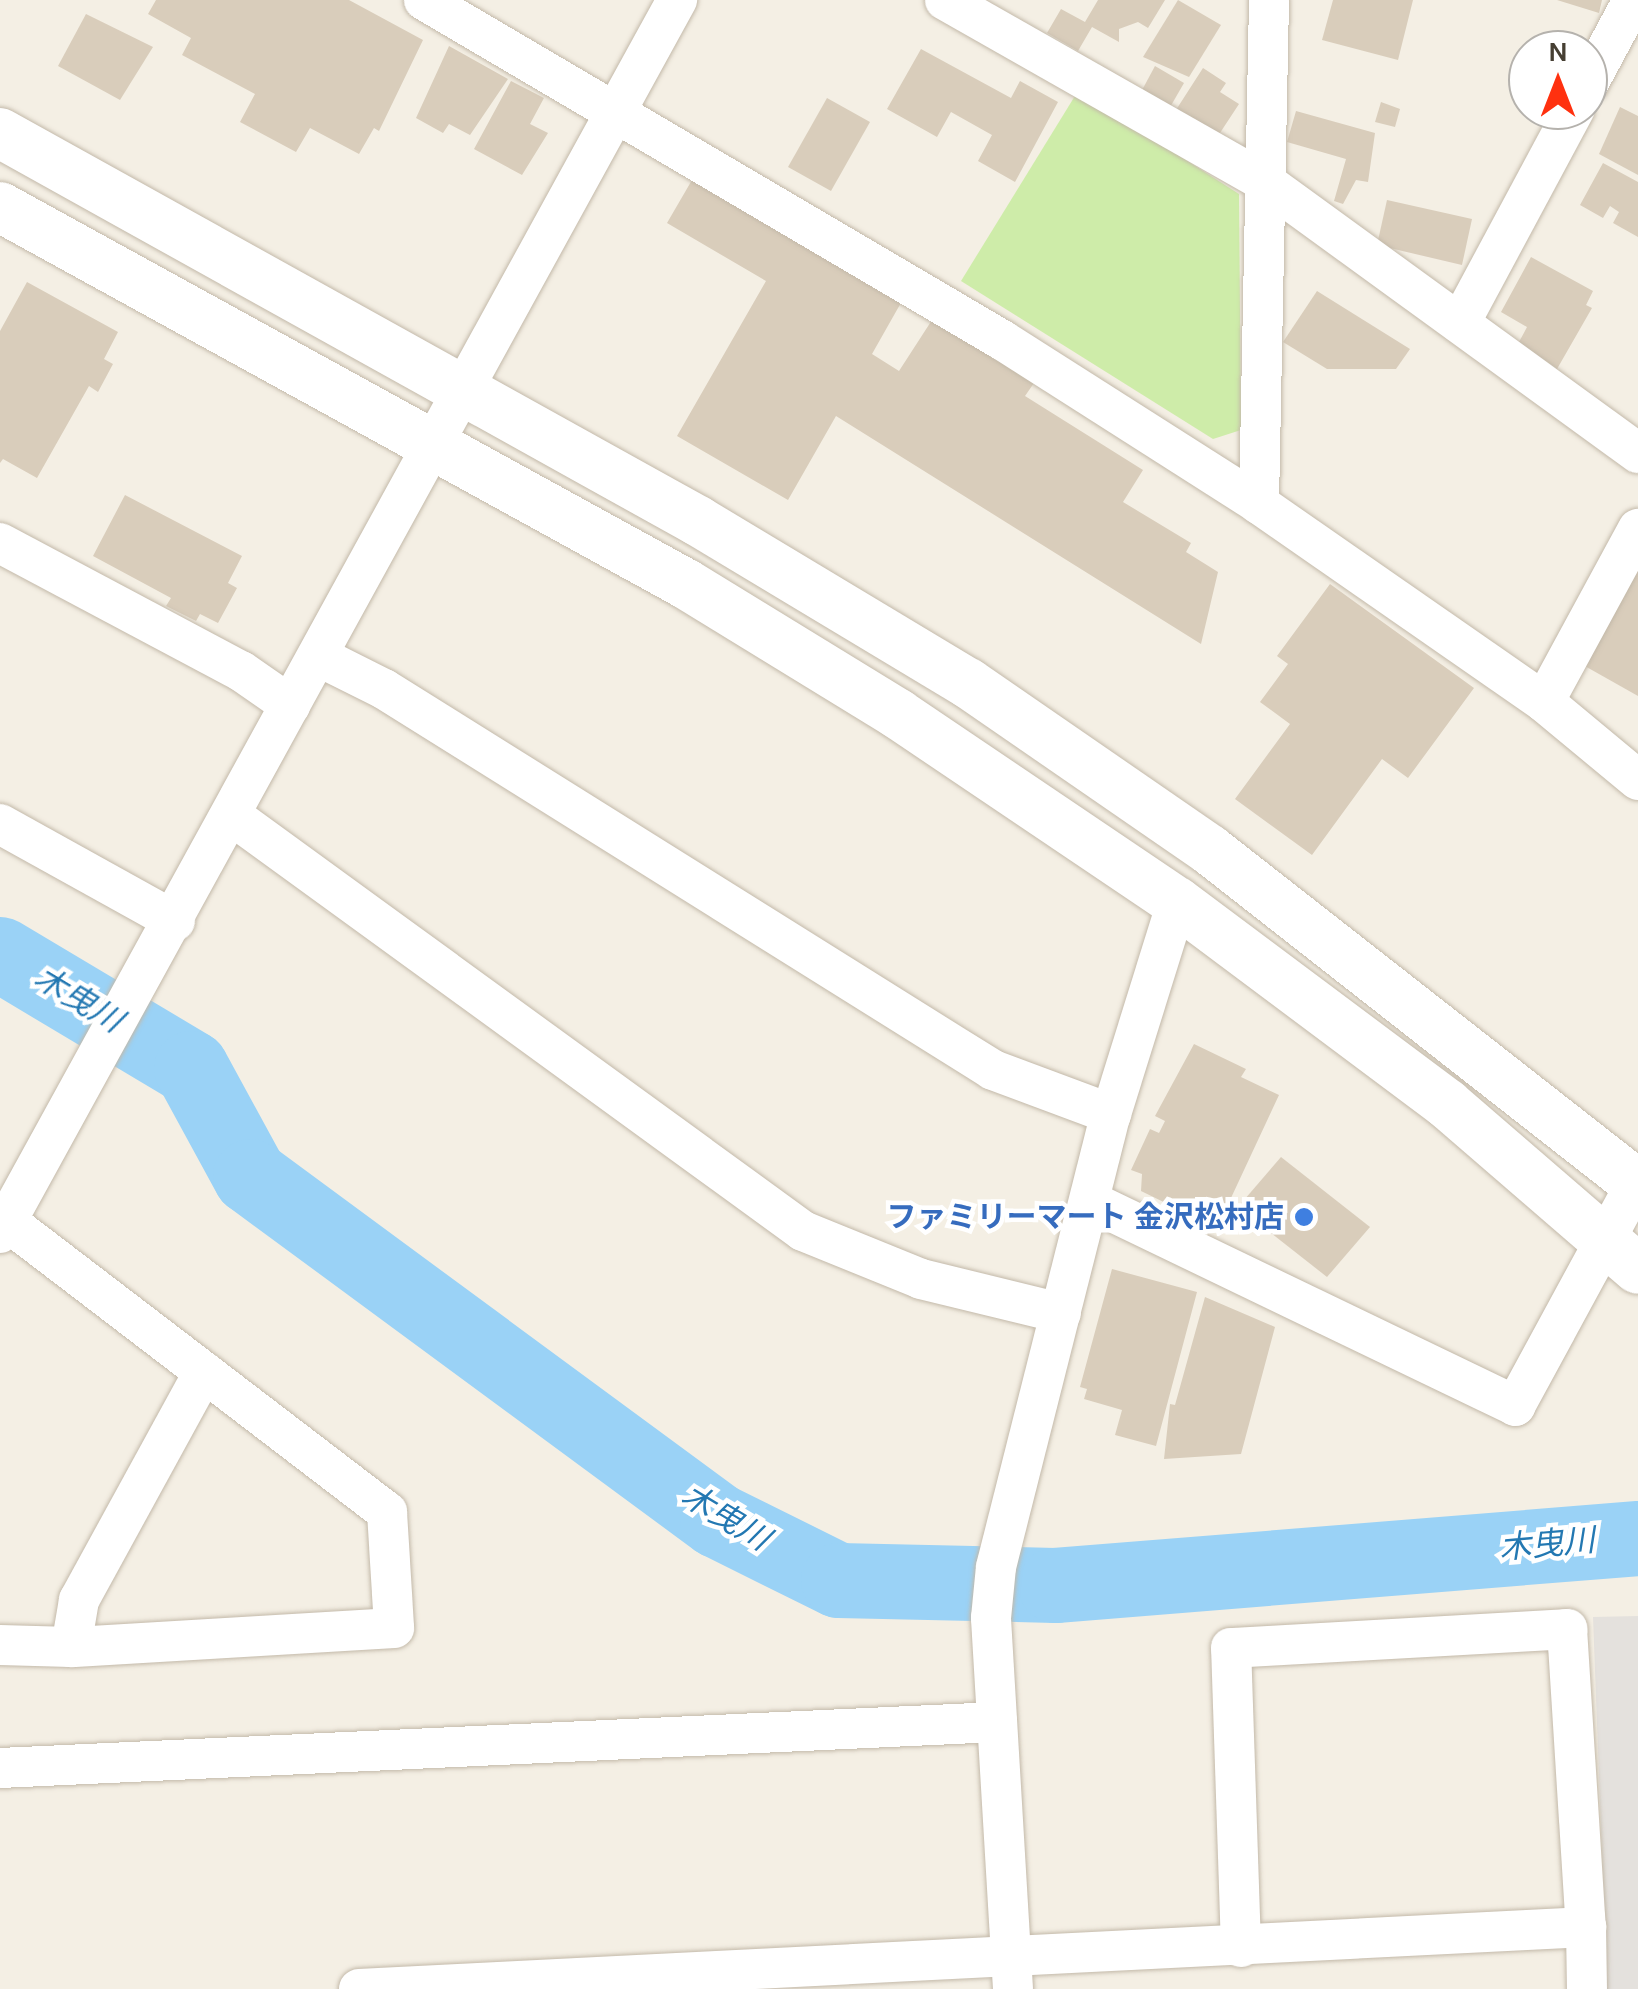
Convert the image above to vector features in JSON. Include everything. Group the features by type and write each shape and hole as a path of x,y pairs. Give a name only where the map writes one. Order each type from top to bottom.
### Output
{"street":[{"path":"424,0 615,108 1002,340 1259,504 1544,702 1638,780"},
{"path":"0,1645 71,1648 394,1628 387,1512 2,1223 153,961 429,446 463,391 676,0"},
{"path":"945,0 1265,182 1638,453"},
{"path":"1259,504 1269,0"},
{"path":"1608,47 1633,0"},
{"path":"1460,323 1563,130"},
{"path":"0,133 463,391 968,683 1210,850 1637,1183 1621,1253 1516,1406 1092,1202"},
{"path":"5,221 686,584 898,714 1177,902 1446,1104 1621,1253"},
{"path":"1544,702 1638,529"},
{"path":"0,543 242,671 290,705"},
{"path":"318,656 384,689 994,1070 1112,1114"},
{"path":"232,816 803,1231 920,1279 1061,1313"},
{"path":"0,824 175,921"},
{"path":"1012,1975 991,1618 996,1568 1112,1114 1177,902"},
{"path":"71,1648 79,1600 204,1372"},
{"path":"1241,1947 1231,1648 1567,1629 1588,1989"},
{"path":"0,1768 997,1722"},
{"path":"360,1989 1012,1975 1241,1947 1586,1927"}],"green space":[{"path":"1078,91 1239,194 1241,430 1213,439 961,281"}],"shaded area":[{"path":"1638,1616 1638,1989 1607,1989 1593,1617"}],"building":[{"path":"156,0 349,0 423,40 379,131 374,128 359,154 310,128 296,152 240,122 255,94 182,55 191,38 148,14"},
{"path":"1098,0 1165,0 1148,28 1138,22 1119,29 1119,42 1092,27 1078,51 1047,33 1061,9 1085,22"},
{"path":"1178,0 1221,25 1189,77 1143,57"},
{"path":"1333,0 1413,0 1398,60 1322,40"},
{"path":"1557,0 1602,0 1599,13"},
{"path":"86,14 153,47 120,100 58,66"},
{"path":"449,46 508,79 470,135 449,124 443,133 416,118"},
{"path":"921,49 1011,98 1020,81 1058,102 1015,182 978,161 992,135 951,112 937,137 887,109"},
{"path":"1155,66 1184,83 1169,109 1141,92"},
{"path":"1203,68 1226,83 1220,92 1239,104 1216,139 1174,113"},
{"path":"511,81 544,98 530,124 548,133 522,175 474,149"},
{"path":"827,98 870,122 831,191 788,167"},
{"path":"1381,102 1400,109 1395,127 1375,122"},
{"path":"1620,107 1638,116 1638,175 1599,154"},
{"path":"1296,111 1375,133 1368,182 1356,180 1343,204 1334,201 1346,159 1287,142"},
{"path":"1603,163 1638,182 1638,237 1613,223 1619,212 1610,206 1603,218 1580,205"},
{"path":"692,180 902,301 872,354 899,371 932,320 1034,383 1025,396 1143,470 1123,502 1191,543 1186,552 1218,572 1201,644 836,416 788,500 677,436 766,281 667,223"},
{"path":"1387,200 1472,219 1462,265 1377,245"},
{"path":"1531,257 1593,291 1586,305 1592,308 1557,369 1519,342 1527,327 1501,312"},
{"path":"27,282 118,332 104,359 113,364 98,392 89,386 37,478 3,459 0,463 0,331"},
{"path":"1317,291 1410,349 1396,369 1327,369 1283,342"},
{"path":"125,495 242,556 228,583 237,588 218,623 200,614 196,621 166,606 171,598 93,556"},
{"path":"1638,566 1638,696 1583,665"},
{"path":"1330,584 1474,688 1408,778 1382,759 1312,855 1235,799 1290,724 1260,702 1288,664 1277,656"},
{"path":"1194,1044 1246,1069 1241,1077 1279,1095 1217,1228 1141,1191 1142,1174 1131,1170 1150,1129 1159,1133 1165,1121 1155,1116"},
{"name":"ファミリーマート 金沢松村店","path":"1281,1157 1370,1227 1327,1277 1238,1207"},
{"path":"1112,1269 1197,1292 1156,1446 1115,1435 1122,1410 1084,1399 1087,1389 1080,1387"},
{"path":"1205,1297 1275,1327 1241,1454 1164,1459 1170,1404 1175,1405"}],"waterway":[{"name":"木曳川","path":"0,954 191,1068 250,1176 717,1520 838,1580 1055,1585 1638,1538"}],"place":[{"name":"ファミリーマート 金沢松村店","path":"1304,1217"}]}
